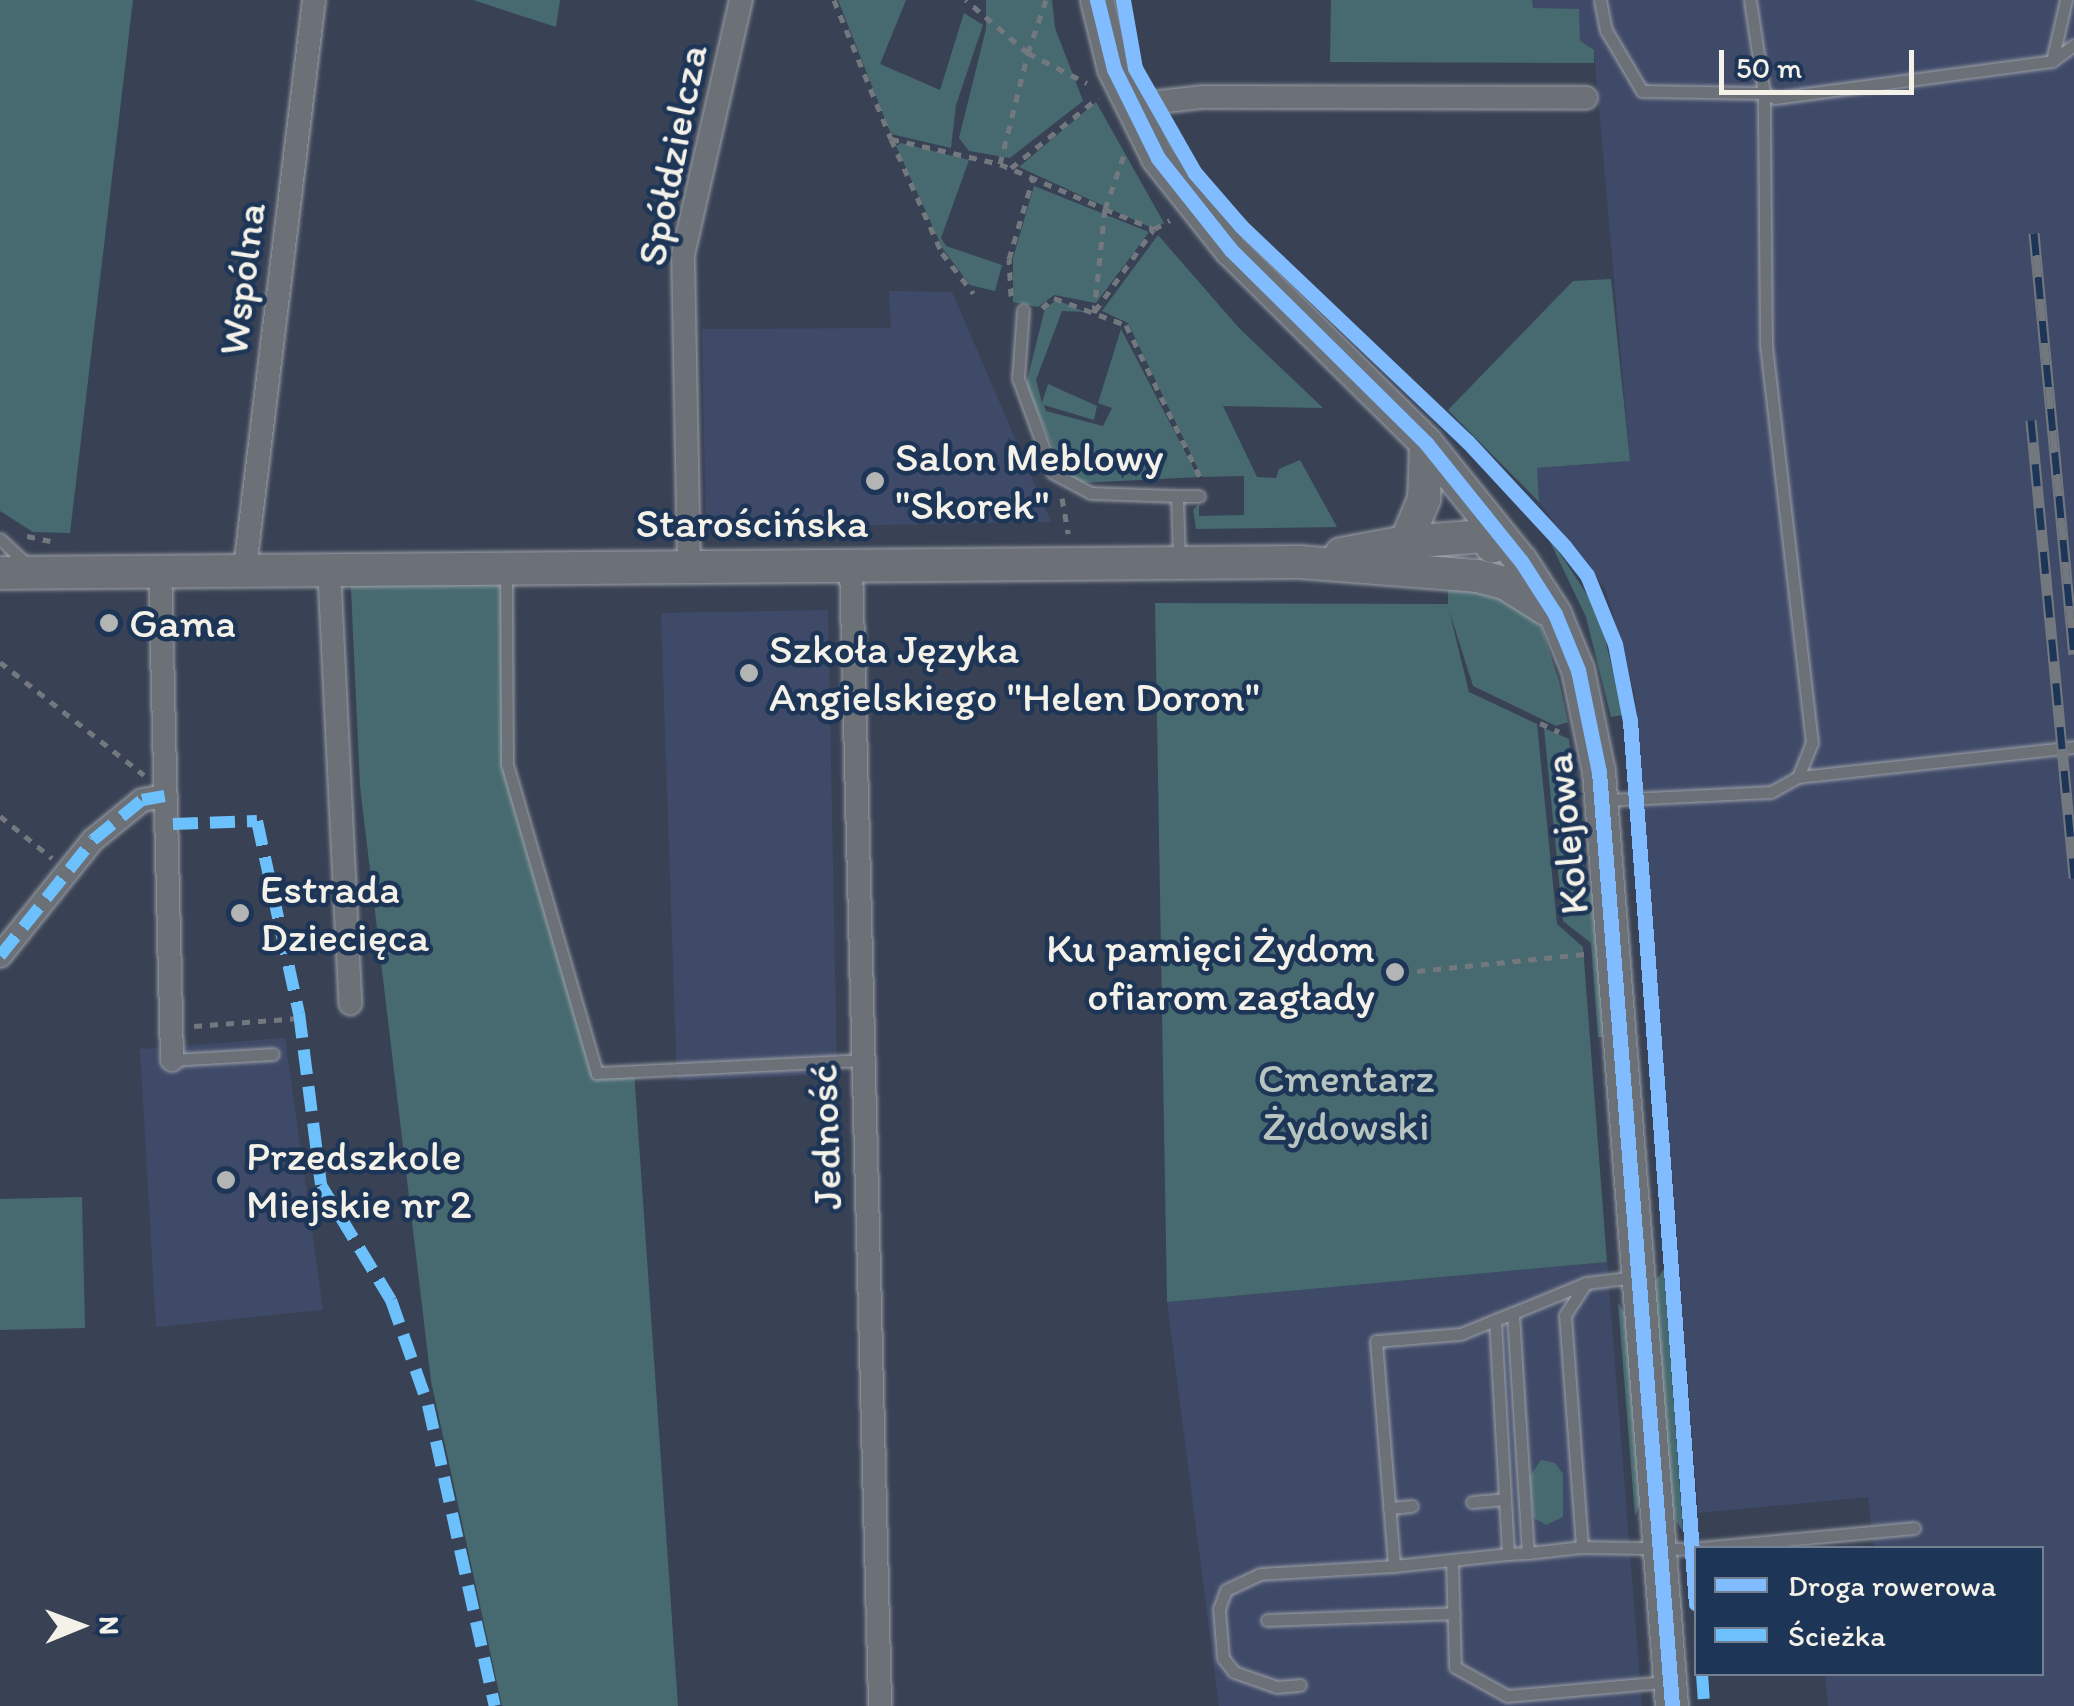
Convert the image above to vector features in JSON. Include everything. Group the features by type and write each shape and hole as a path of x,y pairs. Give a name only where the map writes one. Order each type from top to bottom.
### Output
{"street":[{"name":"Wspólna","path":"245,567 314,0"},
{"name":"Spółdzielcza","path":"689,566 683,255 741,0"},
{"name":"Kolejowa","path":"1097,0 1131,105 1198,213 1426,442 1555,614 1578,670 1602,800 1671,1694"},
{"path":"1131,105 1202,97 1586,98"},
{"path":"1406,542 1424,499 1426,442"},
{"path":"1299,562 1406,542 1498,535"},
{"path":"1458,575 1489,552 1498,535"},
{"name":"Starościńska","path":"16,570 1299,562 1458,575 1505,583 1555,614"},
{"name":"Jedność","path":"851,565 860,1060 880,1706"},
{"path":"160,567 158,788 172,1060"},
{"path":"329,567 350,1003"},
{"path":"0,956 92,840 158,788"}],"lane":[{"path":"1600,0 1606,30 1642,91 1764,92 1775,98 2052,61 2074,44"},
{"path":"1750,0 1764,92 1766,346 1812,743 1798,777"},
{"path":"2052,61 2066,0"},
{"path":"1024,310 1018,378 1058,480 1091,493 1198,496"},
{"path":"1177,496 1180,565"},
{"path":"0,538 16,570"},
{"path":"506,566 506,764 597,1073 860,1060"},
{"path":"1602,800 1771,792 1798,777 2074,748"},
{"path":"172,1060 273,1054"},
{"path":"1394,1566 1376,1341 1460,1334 1586,1282 1640,1277"},
{"path":"1582,1547 1564,1315 1586,1282"},
{"path":"1513,1313 1528,1553"},
{"path":"1495,1320 1508,1554"},
{"path":"1472,1502 1505,1499"},
{"path":"1389,1508 1412,1506"},
{"path":"1729,1546 1914,1528"},
{"path":"1300,1685 1277,1687 1234,1672 1223,1658 1219,1608 1226,1590 1260,1574 1394,1566 1582,1547 1661,1545 1694,1549"},
{"path":"1452,1560 1455,1666 1507,1696 1671,1694"},
{"path":"1268,1620 1454,1613"}],"path":[{"path":"834,0 942,253 972,294"},
{"path":"966,0 1028,53 1094,86"},
{"path":"1000,164 1028,53 1046,0"},
{"path":"1011,169 1098,98"},
{"path":"891,139 1000,164 1154,229"},
{"path":"1094,313 1105,209 1126,150"},
{"path":"1011,302 1009,259 1033,178"},
{"path":"1094,313 1154,229 1170,220"},
{"path":"1042,308 1054,298 1126,325 1200,477"},
{"path":"1058,480 1068,533"},
{"path":"0,662 158,788"},
{"path":"1540,723 1559,732"},
{"path":"0,816 43,851"},
{"path":"1417,971 1588,954"},
{"path":"180,1027 300,1018"}],"shaded area":[{"path":"1532,0 2074,0 2074,1706 1828,1706 1825,1676 2044,1676 2044,1546 1874,1546 1868,1497 1698,1513 1635,695 1606,590 1539,502 1536,468 1630,461 1594,51 1532,8"},
{"path":"889,291 952,292 1051,522 706,528 702,329 891,328"},
{"path":"828,610 837,1074 677,1081 661,613"},
{"name":"Przedszkole Miejskie nr 2","path":"285,1038 323,1310 156,1327 140,1049"},
{"path":"1607,1262 1642,1706 1219,1706 1167,1302"}],"green space":[{"path":"0,0 133,0 70,533 33,532 0,511"},
{"path":"473,0 560,0 556,27"},
{"path":"838,0 906,0 880,64 940,90 964,13 983,25 956,105 951,148 891,134"},
{"path":"986,0 1052,0 1055,28 1083,101 1010,158 969,151 959,138 986,29"},
{"path":"1331,0 1532,0 1533,8 1579,9 1580,41 1594,50 1594,63 1330,62"},
{"path":"1096,102 1164,223 1154,229 1019,167"},
{"path":"901,143 969,160 941,238 946,246 1002,265 995,291 970,285 943,249 896,146"},
{"path":"1034,186 1149,232 1096,303 1054,295 1038,307 1013,302 1013,258"},
{"path":"1158,235 1239,328 1323,408 1223,406 1257,477 1276,478 1279,469 1300,460 1337,527 1196,529 1193,510 1199,504 1199,516 1244,515 1244,476 1202,477 1128,323 1102,311"},
{"path":"1611,279 1630,461 1537,468 1539,502 1448,410 1573,281"},
{"path":"1057,300 1085,312 1062,311 1036,380 1042,403 1048,384 1097,406 1094,420 1044,405 1046,411 1103,426 1112,408 1098,403 1121,329 1198,477 1079,483 1064,474 1026,385 1045,308"},
{"path":"1544,529 1599,613 1623,715 1611,717 1586,617"},
{"path":"506,566 507,764 597,1072 634,1071 678,1706 502,1706 431,1381 360,786 350,567"},
{"name":"Cmentarz Żydowski","path":"1448,584 1471,584 1529,611 1542,629 1559,681 1568,722 1556,726 1473,686 1449,610 1469,692 1537,724 1557,924 1583,947 1607,1262 1167,1302 1155,603 1448,604"},
{"path":"1544,728 1569,739 1579,848 1594,900 1609,1037 1598,1037 1591,943 1563,921"},
{"path":"82,1197 85,1328 0,1330 0,1199"},
{"path":"1664,1269 1683,1531 1671,1514 1654,1283"},
{"path":"1618,1303 1626,1315 1640,1504 1635,1516"},
{"path":"1541,1460 1555,1463 1563,1474 1563,1517 1546,1525 1534,1518 1529,1477"}],"railway":[{"path":"2034,233 2074,654"},
{"path":"2031,420 2074,878"}],"marked path":[{"path":"0,956 93,840 142,800 165,796"},
{"path":"173,824 257,821 299,1013 321,1185 391,1300 428,1405 495,1706"},
{"path":"1702,1676 1704,1706"}],"cycle path":[{"path":"1097,0 1114,69 1158,158 1231,250 1426,443 1521,561 1555,614 1578,670 1599,772 1672,1706"},
{"path":"1123,0 1135,68 1195,173 1241,226 1467,441 1565,547 1587,575 1615,644 1630,721 1694,1577"}],"place":[{"name":"Salon Meblowy \"Skorek\"","path":"875,481"},
{"name":"Gama","path":"109,623"},
{"name":"Szkoła Języka Angielskiego \"Helen Doron\"","path":"749,673"},
{"name":"Estrada Dziecięca","path":"240,913"},
{"name":"Ku pamięci Żydom ofiarom zagłady","path":"1395,972"},
{"name":"Przedszkole Miejskie nr 2","path":"226,1180"}]}
